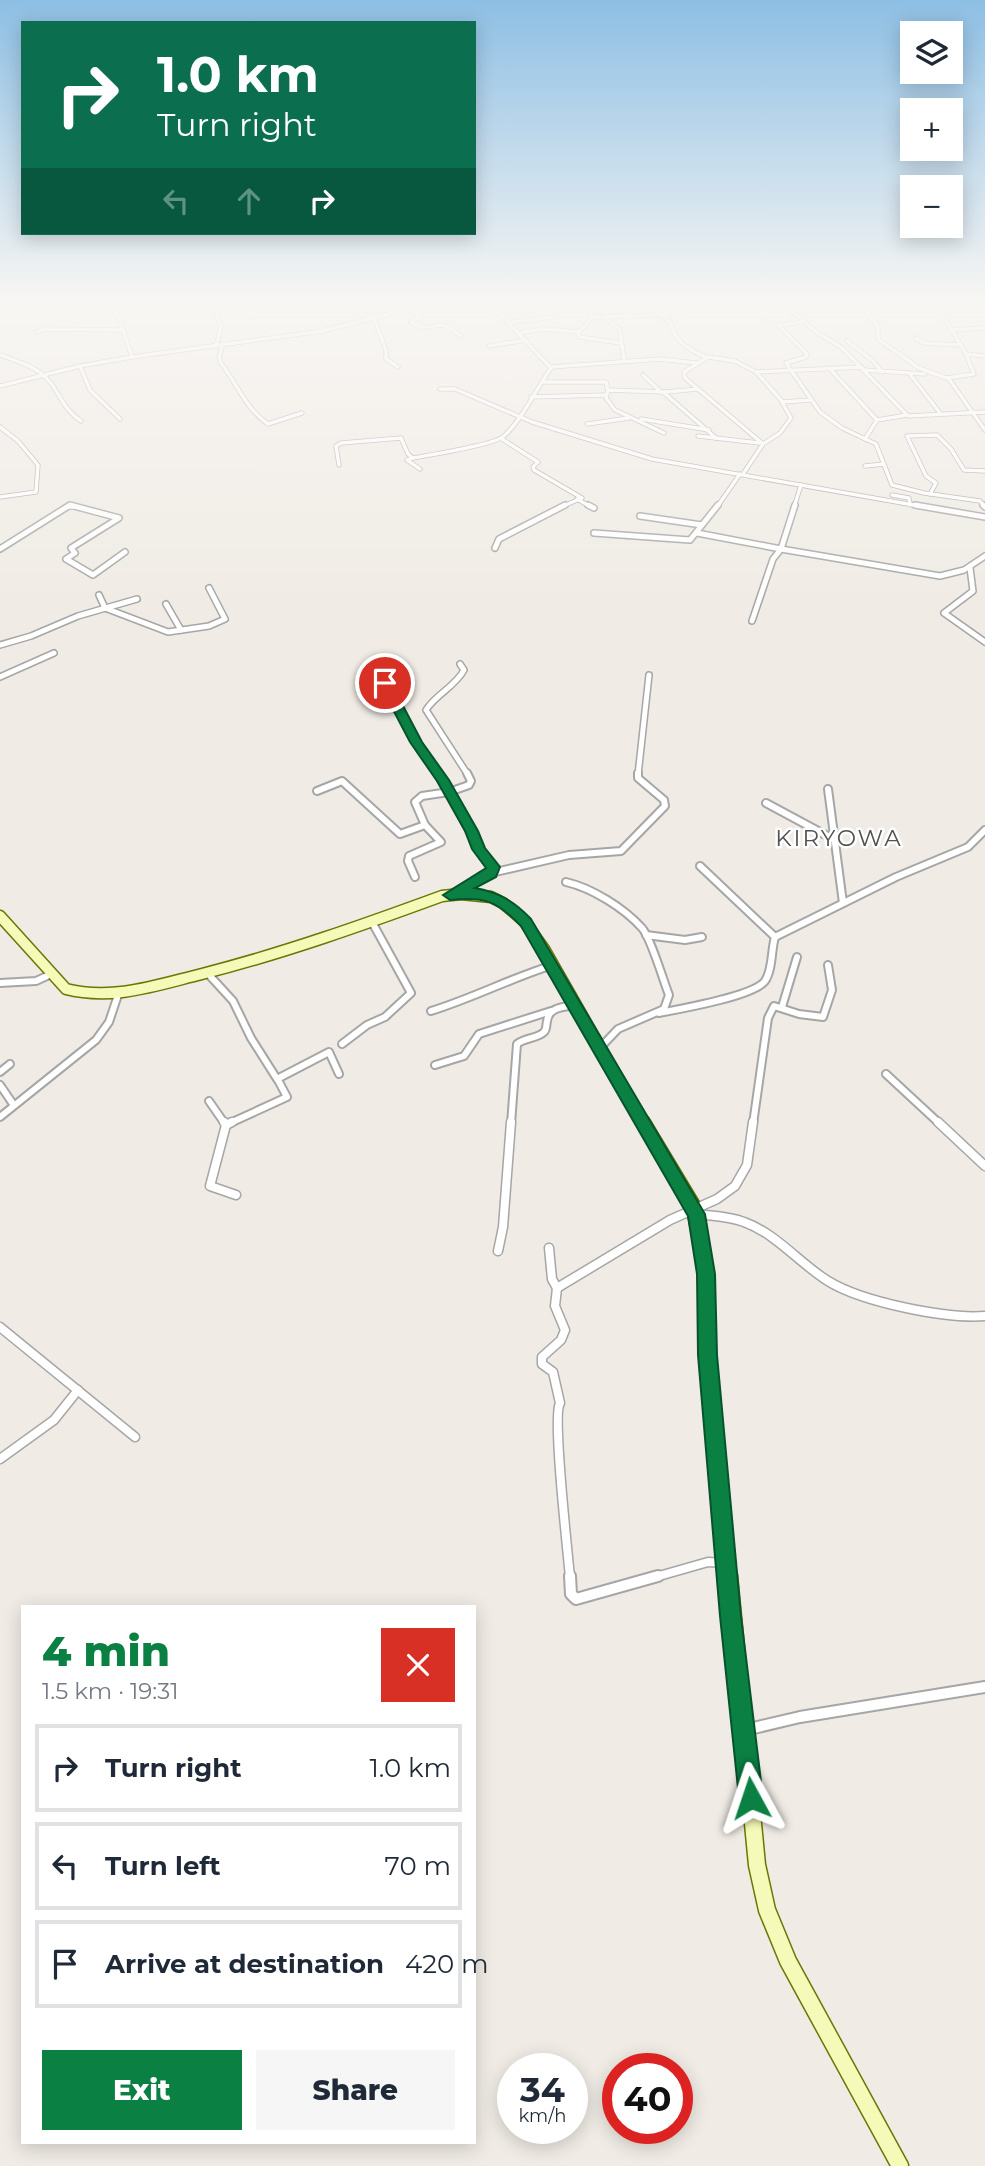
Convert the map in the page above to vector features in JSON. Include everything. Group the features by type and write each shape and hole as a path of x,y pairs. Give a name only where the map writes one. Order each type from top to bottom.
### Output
{"street":[{"path":"59,400 64,409 82,421"},
{"path":"100,400 120,419"},
{"path":"245,400 260,420 268,424 302,413"},
{"path":"482,400 522,417 652,459 985,517"},
{"path":"421,469 407,460 502,439 522,417 530,400"},
{"path":"609,400 611,407 664,433"},
{"path":"672,400 716,438"},
{"path":"711,400 761,444"},
{"path":"594,533 684,541 694,538 761,444 780,433 790,421 790,415 782,402 810,400"},
{"path":"811,400 830,419 876,444 893,486 980,501 985,507"},
{"path":"859,400 877,420"},
{"path":"893,400 908,416"},
{"path":"929,400 940,414"},
{"path":"965,400 985,430"},
{"path":"877,420 985,412"},
{"path":"587,424 635,419 670,422 709,430"},
{"path":"865,439 877,420"},
{"path":"0,427 18,441 38,465 36,492 0,498"},
{"path":"930,494 936,483 926,476 907,436 937,435 951,449 964,470 985,471"},
{"path":"698,436 761,444"},
{"path":"339,465 336,446 341,443 401,438 408,454 413,458"},
{"path":"495,548 499,539 582,498 534,470 533,467 538,462 502,439"},
{"path":"865,466 884,464"},
{"path":"752,621 773,559 781,549 801,485"},
{"path":"892,495 909,499 910,505"},
{"path":"577,499 594,508"},
{"path":"0,548 48,519 62,506 69,505 119,518 71,548 75,554 65,559 93,575 125,552"},
{"path":"640,516 702,525"},
{"path":"697,533 940,576 956,575 985,556"},
{"path":"970,568 973,591 944,610 944,613 985,642"},
{"path":"99,595 105,608 160,631 181,630 215,624 225,619 208,588"},
{"path":"0,645 137,599"},
{"path":"166,604 181,630"},
{"path":"0,677 54,653"},
{"path":"415,877 409,856 441,842 425,825 416,800 430,794 449,792 469,785 471,781 426,710 433,699 460,680 464,670 460,664"},
{"path":"372,666 449,792 479,849 493,867 491,873"},
{"path":"0,916 66,989 80,994 118,995 260,960 450,895 491,873 569,855 617,852 634,840 665,806 664,800 638,778 649,675"},
{"path":"317,791 342,781 400,834 425,825"},
{"path":"828,789 836,880 843,903"},
{"path":"766,803 833,839"},
{"path":"775,937 968,847 985,830"},
{"path":"700,866 775,937"},
{"path":"566,882 583,886 601,896 632,919 646,934 669,995 664,1009 659,1013"},
{"path":"450,895 474,892 501,900 526,922 695,1211 706,1274 708,1355 757,1865 768,1910 788,1961 900,2166"},
{"path":"342,1044 367,1025 385,1017 411,993 372,922"},
{"path":"646,934 685,940 702,937"},
{"path":"599,1049 618,1029 659,1013 723,999 761,984 766,978 775,937"},
{"path":"782,1007 797,957"},
{"path":"431,1011 470,999 509,979 553,965"},
{"path":"557,1287 717,1199 735,1186 747,1165 765,1035 774,1006 799,1014 823,1017 832,990 828,965"},
{"path":"0,982 36,981 47,976"},
{"path":"211,977 233,1001 251,1038 278,1079 329,1052 339,1074"},
{"path":"0,1117 96,1041 109,1022 118,995"},
{"path":"435,1065 464,1056 479,1034 575,1004"},
{"path":"498,1251 503,1227 517,1044 527,1036 542,1034 546,1030 546,1017 551,1011"},
{"path":"0,1072 10,1064"},
{"path":"886,1074 985,1167"},
{"path":"236,1195 210,1186 226,1125 287,1097 278,1080"},
{"path":"0,1085 13,1104"},
{"path":"695,1211 744,1222 770,1236 829,1282 847,1290 949,1315 985,1316"},
{"path":"550,1248 552,1279 557,1287 555,1306 565,1330 561,1339 542,1357 542,1364 553,1372 560,1403 557,1408 558,1433 571,1594 576,1599 708,1562 726,1563"},
{"path":"0,1327 135,1437"},
{"path":"0,1459 65,1408 78,1390"},
{"path":"744,1730 800,1717 985,1687"}],"district":[{"name":"KIRYOWA","path":"839,838"}],"route":[{"path":"385,683 416,742 443,780 472,831 479,849 494,870 450,895 474,892 491,896 501,900 526,922 696,1214 706,1274 708,1355 731,1616 751,1798"}]}
